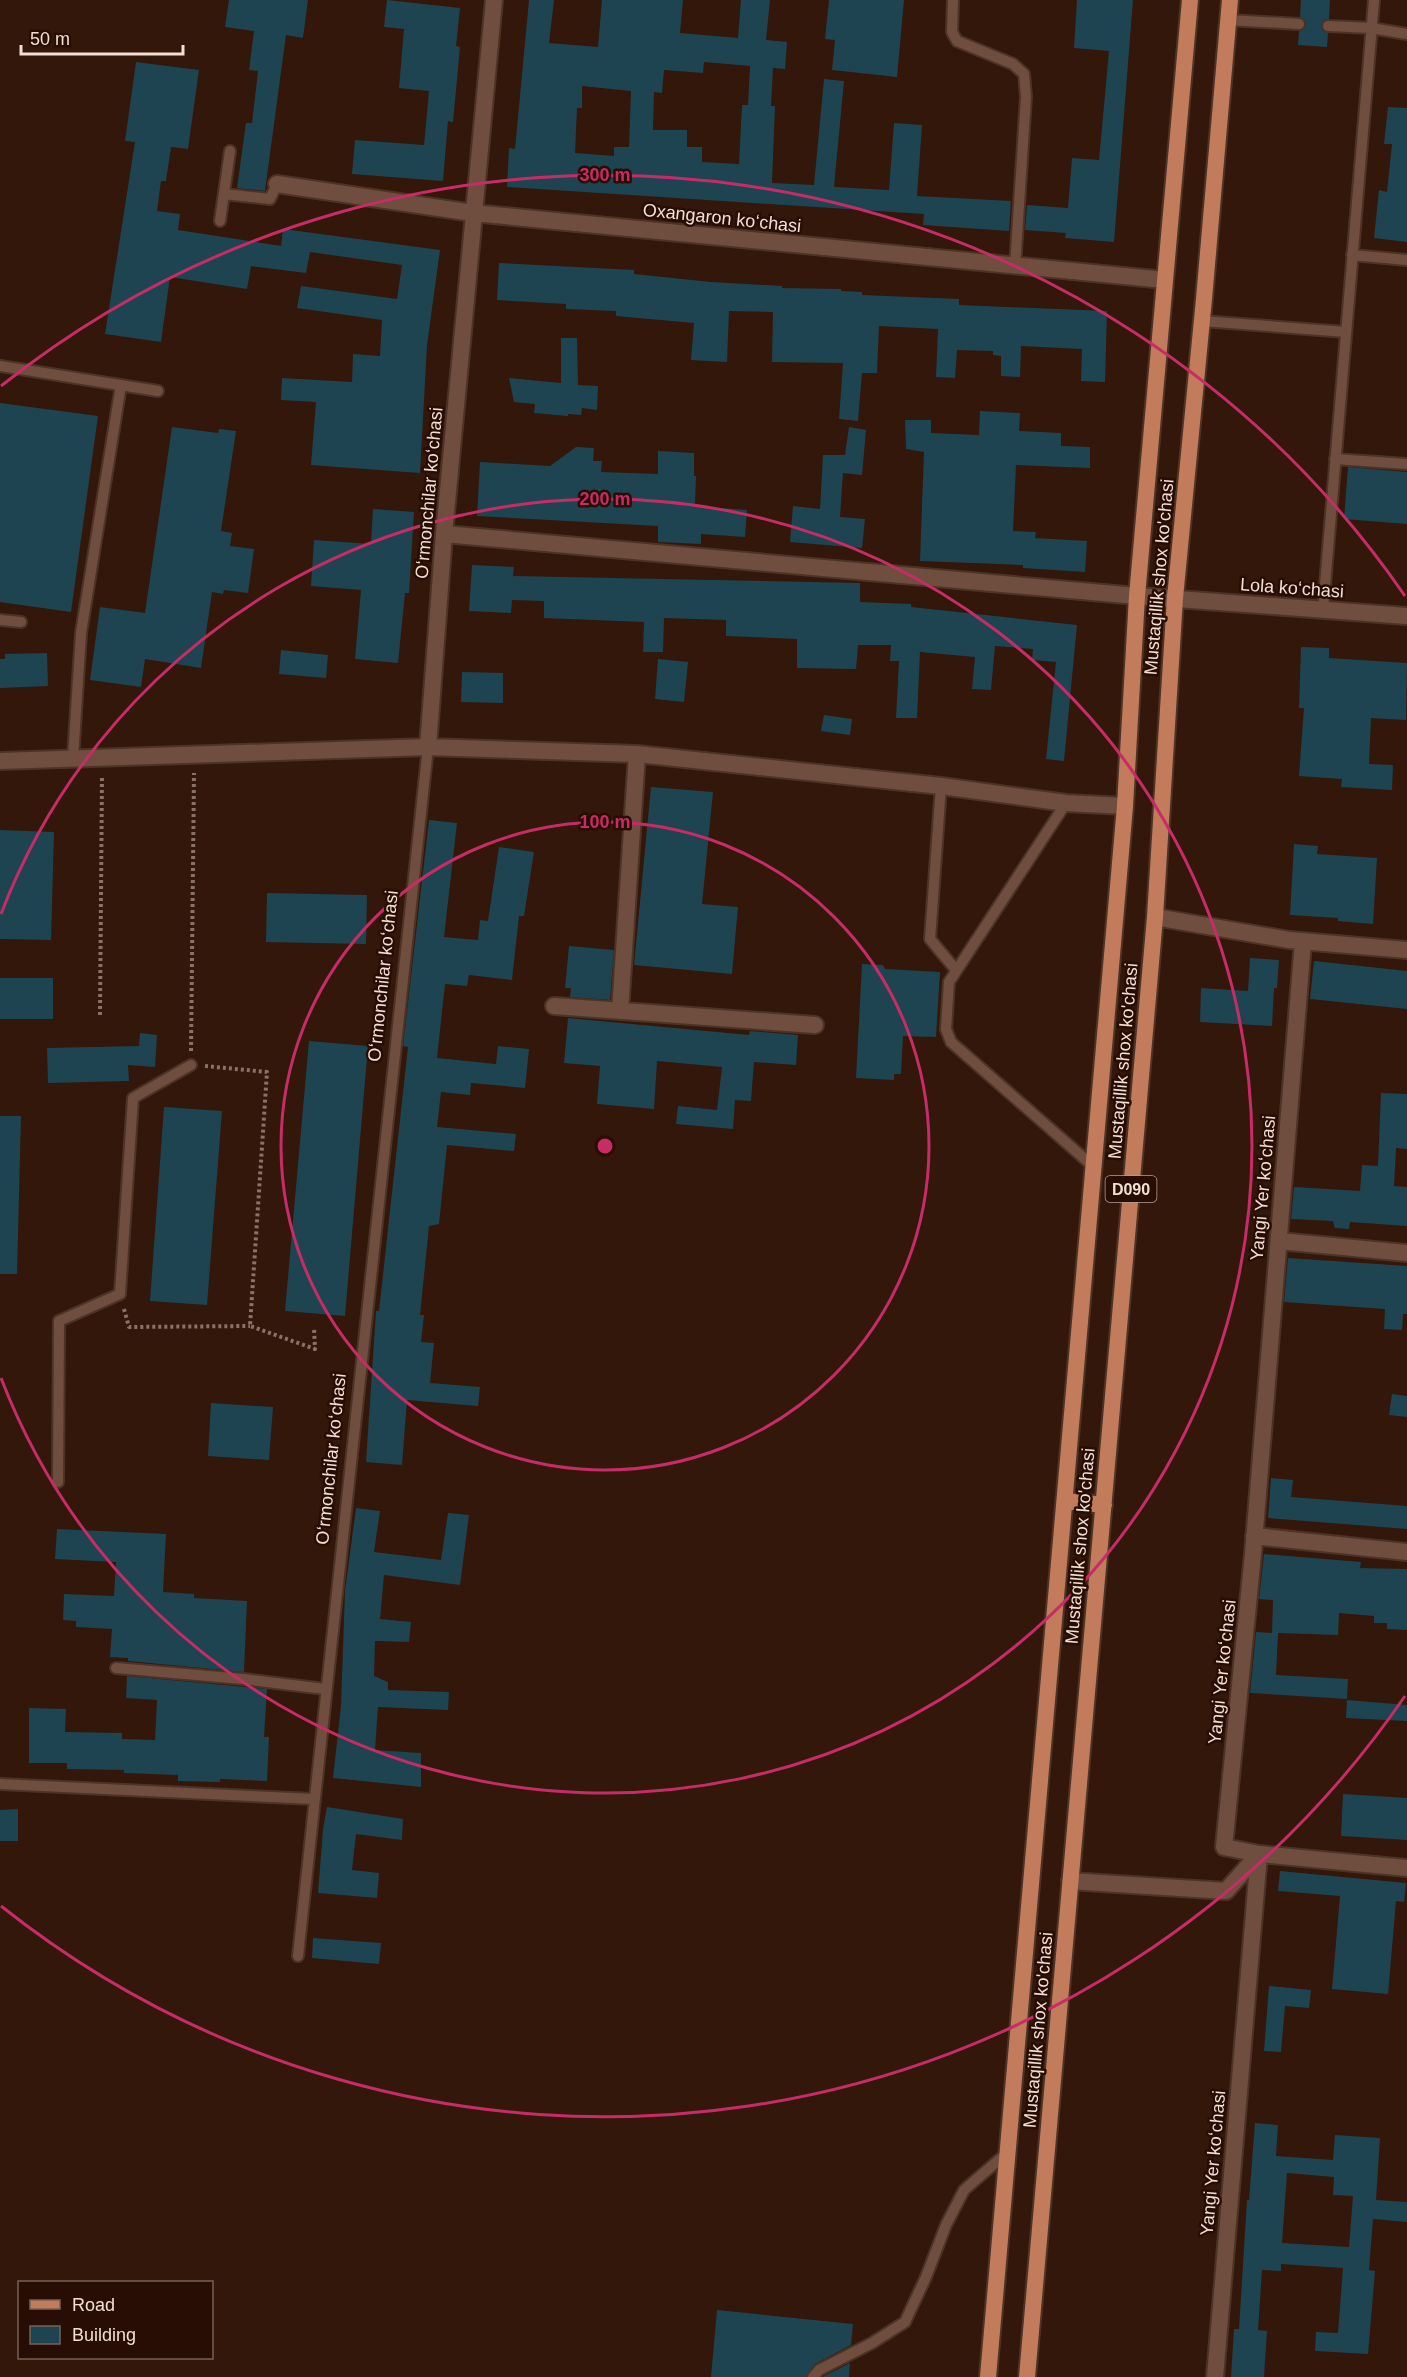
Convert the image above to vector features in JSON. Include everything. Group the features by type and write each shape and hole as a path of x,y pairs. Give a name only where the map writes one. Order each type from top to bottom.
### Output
{"main road":[{"name":"Mustaqillik shox ko'chasi","path":"988,2377 1125,806 1137,596 1190,0"},
{"name":"Mustaqillik shox ko'chasi","path":"1027,2377 1155,917 1174,598 1202,321 1230,0"},
{"path":"1065,1501 1104,1505"}],"street":[{"name":"Oʻrmonchilar koʻchasi","path":"428,747 444,534 494,0"},
{"name":"Oxangaron koʻchasi","path":"277,184 473,213 1165,280"},
{"name":"Lola koʻchasi","path":"444,534 1137,596 1407,616"},
{"path":"0,761 428,747 637,754 941,786 1066,803 1125,806"},
{"path":"620,1011 637,754"},
{"path":"1155,917 1303,942 1407,950"},
{"name":"Yangi Yer koʻchasi","path":"1215,2377 1259,1854 1224,1847 1254,1536 1303,942"},
{"path":"554,1006 815,1025"},
{"path":"1279,1240 1407,1253"},
{"path":"1254,1536 1407,1552"},
{"path":"1070,1881 1226,1891 1259,1854 1407,1868"}],"lane":[{"path":"953,0 952,32 957,41 1013,64 1024,74 1026,97 1015,267"},
{"path":"1323,609 1374,0"},
{"path":"1228,20 1299,24"},
{"path":"1328,26 1371,28 1407,34"},
{"path":"220,221 230,151"},
{"path":"224,194 270,200 277,184"},
{"path":"1352,255 1407,260"},
{"path":"1202,321 1346,332"},
{"path":"0,366 158,391"},
{"path":"73,758 81,633 121,385"},
{"path":"1335,459 1407,464"},
{"path":"0,620 21,622"},
{"name":"Oʻrmonchilar koʻchasi","path":"298,1956 428,747"},
{"path":"941,786 930,939 956,970"},
{"path":"1066,803 949,982 946,1029 951,1042 1094,1167"},
{"path":"58,1482 59,1321 120,1294 133,1098 191,1065"},
{"path":"116,1668 325,1689"},
{"path":"0,1784 314,1799"},
{"path":"813,2377 819,2370 872,2343 905,2322 926,2277 946,2225 964,2190 1008,2152"}],"path":[{"path":"194,754 191,1065 267,1072 250,1326"},
{"path":"100,1015 102,757"},
{"path":"120,1294 129,1328 250,1326 315,1349 314,1328"}],"building":[{"path":"229,0 308,0 303,38 286,35 265,191 237,188 246,123 252,123 258,71 249,70 254,31 225,27"},
{"path":"387,0 460,8 456,46 460,47 453,122 448,121 443,181 352,174 355,140 424,145 429,91 399,88 404,29 384,27"},
{"path":"529,0 554,0 549,43 598,47 602,0 683,0 680,33 738,38 741,0 770,0 766,40 787,42 785,69 773,68 771,106 775,106 772,183 814,185 824,79 844,81 834,187 889,190 894,123 922,125 917,196 1011,201 1009,231 923,225 924,214 507,187 509,148 515,149","holes":["704,62 750,66 748,105 742,105 739,164 702,162 702,147 687,147 687,130 653,130 654,92 662,93 664,70 703,73","582,86 631,91 629,147 614,147 614,156 575,153 577,108 582,108"]},
{"path":"829,0 904,0 897,77 832,70 835,40 825,39"},
{"path":"1077,0 1133,0 1114,242 1065,238 1066,233 1025,230 1027,205 1068,208 1072,158 1099,160 1109,51 1074,48"},
{"path":"1301,0 1330,0 1329,19 1324,20 1321,25 1322,30 1328,33 1327,47 1298,45 1299,31 1303,30 1306,25 1305,20 1300,17"},
{"path":"136,62 199,70 188,149 171,147 166,181 161,181 157,211 180,214 178,230 281,246 283,229 440,250 427,345 420,473 311,465 316,402 281,400 282,378 352,382 353,354 380,356 382,320 297,308 301,286 397,299 402,265 310,252 306,273 251,266 247,289 170,277 161,342 105,334 135,142 125,141"},
{"path":"1388,107 1407,108 1407,242 1374,238 1379,190 1387,192 1392,144 1384,144"},
{"path":"499,263 634,270 634,274 782,286 782,288 841,289 841,291 862,292 862,295 959,299 959,305 1107,311 1105,382 1081,381 1082,349 1021,346 1020,377 1001,376 1001,356 993,355 993,351 957,350 955,378 936,377 938,329 879,326 877,373 862,373 858,421 839,419 843,363 772,362 773,312 729,311 727,362 691,360 694,323 616,316 616,311 566,309 566,304 497,300"},
{"path":"561,338 577,338 578,385 598,386 597,410 582,408 581,415 568,414 568,416 534,413 535,404 514,402 509,378 561,383"},
{"path":"0,403 98,416 71,612 0,602"},
{"path":"980,411 1020,413 1019,431 1061,433 1061,446 1090,447 1090,468 1016,465 1013,531 1036,532 1035,538 1087,541 1085,572 1023,568 1023,565 920,561 924,452 906,449 905,420 931,420 931,433 979,435"},
{"path":"172,427 218,433 219,429 236,431 221,531 232,533 230,546 254,549 248,593 224,590 223,594 212,592 201,668 145,659 141,687 90,680 100,607 145,613"},
{"path":"849,427 866,430 862,475 843,473 840,517 865,519 862,548 790,542 793,506 820,509 823,455 845,455"},
{"path":"576,447 594,448 593,461 602,461 601,472 658,474 658,451 694,453 695,506 747,510 745,537 701,534 701,544 658,542 658,526 477,516 480,462 550,466"},
{"path":"1348,467 1407,472 1407,524 1344,519"},
{"path":"373,509 414,512 409,593 405,593 398,663 355,659 361,590 311,586 314,540 371,544"},
{"path":"472,565 514,567 513,576 860,583 860,602 911,604 911,607 1077,625 1064,761 1046,759 1056,662 1032,660 1033,649 995,646 991,690 972,689 975,657 920,652 917,718 896,718 899,661 890,661 891,645 858,645 856,669 797,668 797,639 726,636 726,620 664,618 663,652 643,652 644,622 544,618 544,601 512,600 511,613 469,611"},
{"path":"1301,647 1329,648 1329,658 1407,663 1406,720 1371,718 1369,764 1393,765 1392,790 1341,787 1342,779 1299,776 1304,708 1299,708"},
{"path":"281,650 328,655 326,678 279,674"},
{"path":"47,653 48,686 0,688 0,659 5,659 5,654"},
{"path":"658,659 688,662 684,702 655,699"},
{"path":"462,672 503,673 503,703 461,702"},
{"path":"824,715 852,719 850,735 821,731"},
{"path":"651,787 713,792 702,904 738,907 732,974 634,965"},
{"path":"429,820 457,823 444,937 478,940 480,920 488,921 499,847 534,852 524,916 519,916 512,980 469,975 467,986 445,984 437,1058 496,1064 498,1046 529,1049 525,1088 471,1083 470,1095 441,1092 437,1127 516,1134 514,1151 447,1145 439,1224 429,1226 420,1315 424,1315 421,1342 434,1343 430,1383 480,1387 478,1406 407,1400 402,1465 366,1462 376,1311 379,1311 408,1047 403,1046"},
{"path":"0,830 54,832 51,940 0,939"},
{"path":"1294,844 1318,846 1317,854 1377,858 1373,924 1338,921 1338,918 1290,915"},
{"path":"267,893 367,895 366,944 266,942"},
{"path":"569,946 614,950 610,1000 570,997 571,988 565,988"},
{"path":"1250,958 1279,960 1277,988 1274,988 1272,1026 1200,1022 1201,988 1248,991"},
{"path":"1314,961 1407,971 1407,1009 1310,999"},
{"path":"862,964 883,965 885,969 940,972 936,1037 903,1036 901,1074 894,1074 894,1080 856,1078"},
{"path":"0,978 53,978 53,1019 0,1019"},
{"path":"568,1018 749,1035 750,1031 798,1035 796,1065 754,1062 751,1101 735,1100 733,1129 676,1124 678,1106 717,1110 722,1067 657,1061 654,1109 597,1104 600,1066 564,1063"},
{"path":"140,1033 157,1035 155,1067 128,1065 129,1081 48,1083 47,1048 139,1046"},
{"path":"309,1041 368,1046 345,1316 285,1311"},
{"path":"1381,1093 1407,1094 1407,1149 1396,1148 1394,1186 1407,1187 1407,1226 1350,1222 1349,1229 1335,1228 1333,1221 1291,1219 1294,1187 1360,1191 1362,1165 1378,1166"},
{"path":"164,1107 222,1111 207,1305 150,1301"},
{"path":"0,1116 21,1116 17,1274 0,1274"},
{"path":"1288,1258 1407,1266 1407,1314 1403,1314 1402,1330 1384,1329 1385,1309 1284,1302"},
{"path":"1392,1394 1407,1396 1407,1417 1389,1415"},
{"path":"211,1403 273,1407 269,1460 208,1456"},
{"path":"1271,1478 1293,1480 1291,1497 1407,1506 1407,1529 1268,1518"},
{"path":"356,1508 380,1511 374,1552 441,1560 448,1513 469,1515 460,1585 384,1575 380,1619 411,1622 409,1642 375,1641 374,1676 388,1682 388,1690 449,1692 448,1710 378,1707 375,1750 421,1753 421,1787 333,1778 341,1706 345,1591"},
{"path":"57,1529 166,1534 163,1592 194,1594 194,1598 247,1601 244,1672 128,1661 128,1658 110,1657 112,1629 76,1627 76,1621 63,1620 64,1594 114,1596 116,1562 55,1559"},
{"path":"1264,1554 1361,1562 1360,1568 1407,1569 1407,1630 1387,1629 1387,1623 1374,1623 1374,1616 1339,1613 1338,1635 1278,1633 1276,1675 1348,1679 1347,1699 1250,1693 1256,1632 1272,1633 1273,1600 1259,1599"},
{"path":"127,1676 267,1689 264,1737 269,1737 267,1781 220,1779 220,1782 178,1781 178,1775 124,1773 124,1770 67,1769 67,1763 29,1763 29,1708 66,1709 65,1732 122,1733 122,1739 155,1740 157,1700 126,1698"},
{"path":"1347,1700 1407,1705 1407,1721 1346,1718"},
{"path":"1343,1794 1407,1798 1407,1840 1341,1836"},
{"path":"327,1807 403,1819 402,1840 356,1834 352,1870 379,1873 377,1898 318,1893"},
{"path":"18,1809 18,1841 0,1841 0,1810"},
{"path":"1280,1871 1406,1883 1404,1902 1396,1901 1388,1994 1332,1989 1340,1896 1278,1891"},
{"path":"313,1938 381,1943 379,1964 312,1958"},
{"path":"1269,1986 1311,1990 1309,2008 1285,2006 1281,2052 1264,2051"},
{"path":"1255,2123 1278,2125 1276,2156 1333,2160 1335,2135 1380,2138 1376,2200 1407,2202 1407,2222 1373,2219 1369,2270 1375,2271 1368,2354 1315,2351 1316,2332 1338,2333 1343,2268 1281,2264 1281,2271 1262,2270 1258,2330 1267,2331 1264,2377 1231,2377 1234,2329 1239,2329 1247,2200 1249,2200","holes":["1287,2173 1334,2177 1333,2195 1353,2196 1349,2247 1282,2243"]},
{"path":"717,2310 853,2324 851,2345 815,2364 806,2377 711,2377"},
{"path":"850,2363 849,2377 823,2377 824,2376"}]}
